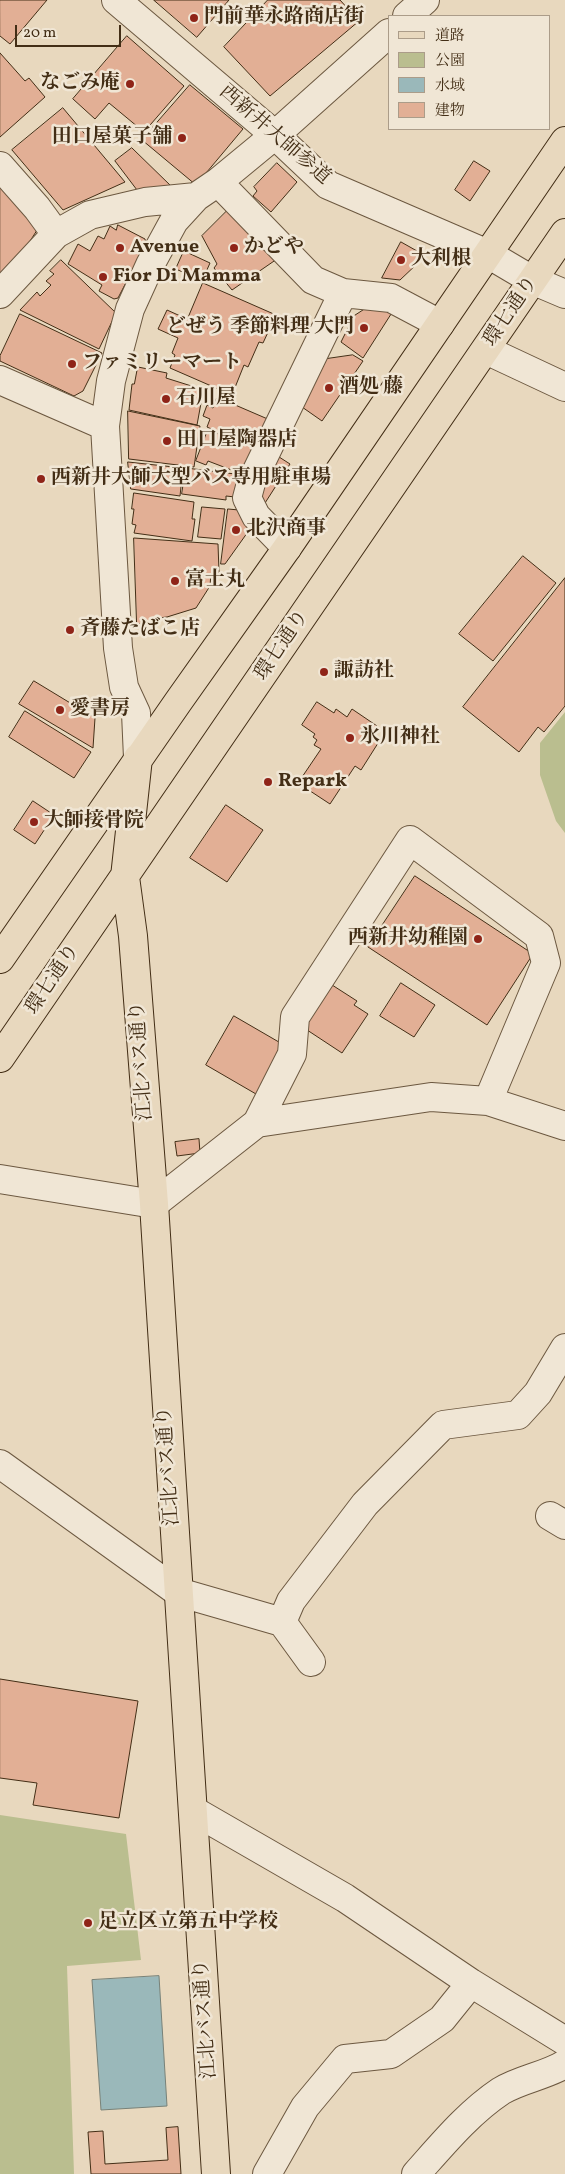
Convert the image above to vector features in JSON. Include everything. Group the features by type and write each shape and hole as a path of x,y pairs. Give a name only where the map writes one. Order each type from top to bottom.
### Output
{"main road":[{"path":"0,958 138,758 287,548 565,141"},
{"name":"環七通り","path":"0,1058 565,233"},
{"name":"江北バス通り","path":"138,758 125,877 133,936 154,1204 216,2174"}],"street":[{"name":"西新井大師参道","path":"116,0 274,135 328,185 488,254 532,280 565,294"},
{"path":"408,15 426,0"},
{"path":"138,758 136,714 124,688 118,648 105,426 112,381 130,309 150,264 174,221 207,190 274,135 388,34"},
{"path":"0,166 37,208 56,234"},
{"path":"0,294 56,234 90,215 207,190"},
{"path":"207,190 314,280 343,293 391,298 440,324"},
{"path":"287,548 256,516 247,498 251,483 343,293"},
{"path":"486,350 565,387"},
{"path":"0,380 105,426"},
{"path":"0,1179 154,1204 257,1123 292,1054 295,1017 410,840 540,936 546,963 488,1101"},
{"path":"257,1123 431,1097 488,1101 565,1126"},
{"path":"282,1622 291,1601 365,1504 443,1425 518,1414 538,1393 565,1348"},
{"path":"0,1464 178,1592 282,1622 311,1662"},
{"path":"194,1811 345,1898 471,1983 565,2041"},
{"path":"267,2174 304,2107 345,2059 391,2054 442,2019 471,1983"},
{"path":"416,2174 463,2121 501,2092 522,2080 556,2070 565,2064"}],"green space":[{"path":"565,712 565,833 556,821 540,775 540,743"},
{"path":"0,1815 126,1834 141,1960 67,1966 74,2174 0,2174"}],"water":[{"path":"159,1976 167,2106 101,2110 92,1980"}],"building":[{"path":"0,0 47,0 10,44 0,36"},
{"name":"門前華永路商店街","path":"154,0 229,0 197,37"},
{"path":"268,0 340,0 359,21 270,96 224,47"},
{"path":"127,36 184,86 144,132 109,103 95,119 73,99"},
{"path":"0,53 25,81 29,78 45,97 0,137"},
{"path":"190,85 243,129 196,185 142,140"},
{"path":"63,108 125,182 63,210 12,150"},
{"path":"132,148 171,186 137,190 115,161"},
{"path":"474,161 490,171 470,201 455,190"},
{"path":"277,163 297,182 271,212 253,196 257,191 254,187"},
{"path":"0,182 39,227 25,249 0,273"},
{"path":"228,210 277,259 232,290 214,268 217,264 202,236"},
{"path":"118,225 145,239 146,244 118,298 114,299 99,291 102,285 68,264 78,244 90,251 98,236 104,239 110,226 116,230"},
{"path":"401,242 417,251 419,262 400,280 382,278"},
{"path":"184,251 210,263 202,281 176,269"},
{"path":"61,260 116,313 99,349 20,310 37,292 40,296 51,285 46,281 54,274 50,271"},
{"path":"203,283 276,315 263,343 259,342 248,367 244,365 232,395 170,368 175,355 172,353 178,338 158,329 167,310 187,319"},
{"path":"368,307 393,311 363,358 341,342 354,316"},
{"path":"20,314 102,353 83,391 74,396 0,361 0,356"},
{"path":"353,355 363,361 322,421 302,407 326,359"},
{"path":"138,367 167,373 166,378 201,389 199,403 201,403 197,425 129,410 132,384 134,384"},
{"path":"219,398 270,420 259,449 223,432 222,434 207,427 210,419 203,416 207,405 213,408 216,399"},
{"path":"128,411 200,426 194,467 129,459"},
{"path":"208,430 253,447 242,474 208,461 206,465 196,461"},
{"path":"276,455 290,464 265,503 257,498"},
{"path":"128,462 183,468 180,496 131,489"},
{"path":"186,468 235,474 238,476 235,497 226,496 226,500 182,494"},
{"path":"134,493 194,502 192,519 195,519 192,541 134,533 136,525 132,524 134,509 132,509"},
{"path":"202,507 225,509 221,539 198,537"},
{"path":"228,509 239,510 250,529 225,564 221,564"},
{"path":"134,538 218,544 219,572 211,573 210,586 196,608 167,617 150,619 149,623 137,624"},
{"path":"523,556 556,583 493,661 459,634"},
{"path":"565,578 565,706 544,732 538,727 519,752 463,707"},
{"path":"34,681 95,718 93,748 19,704"},
{"path":"317,702 334,713 336,709 347,717 352,709 377,726 371,734 380,740 361,770 355,766 330,804 298,783 321,749 314,745 317,740 313,737 315,734 302,725"},
{"path":"25,711 91,752 74,778 9,737"},
{"path":"33,801 54,815 35,844 14,830"},
{"path":"226,805 263,830 227,882 190,858"},
{"path":"415,876 533,954 487,1025 368,947"},
{"path":"329,983 357,1001 354,1005 368,1014 342,1053 301,1026"},
{"path":"401,983 435,1005 414,1037 380,1016"},
{"path":"234,1016 284,1045 256,1094 206,1065"},
{"path":"199,1139 200,1153 177,1156 175,1142"},
{"path":"0,1679 138,1701 119,1818 33,1805 37,1783 0,1778"},
{"path":"178,2127 181,2174 91,2174 88,2132 103,2131 105,2164 168,2160 166,2128"}],"place":[{"name":"門前華永路商店街","path":"194,18"},
{"name":"なごみ庵","path":"130,84"},
{"name":"田口屋菓子舗","path":"182,138"},
{"name":"Avenue","path":"120,248"},
{"name":"かどや","path":"234,248"},
{"name":"大利根","path":"401,260"},
{"name":"Fior Di Mamma","path":"103,277"},
{"name":"どぜう 季節料理 大門","path":"364,328"},
{"name":"ファミリーマート","path":"72,364"},
{"name":"酒処 藤","path":"329,388"},
{"name":"石川屋","path":"166,399"},
{"name":"田口屋陶器店","path":"167,441"},
{"name":"西新井大師大型バス専用駐車場","path":"41,479"},
{"name":"北沢商事","path":"236,530"},
{"name":"富士丸","path":"175,581"},
{"name":"斉藤たばこ店","path":"70,630"},
{"name":"諏訪社","path":"324,672"},
{"name":"愛書房","path":"60,710"},
{"name":"氷川神社","path":"350,738"},
{"name":"Repark","path":"268,782"},
{"name":"大師接骨院","path":"34,822"},
{"name":"西新井幼稚園","path":"478,939"},
{"name":"足立区立第五中学校","path":"88,1923"}]}
